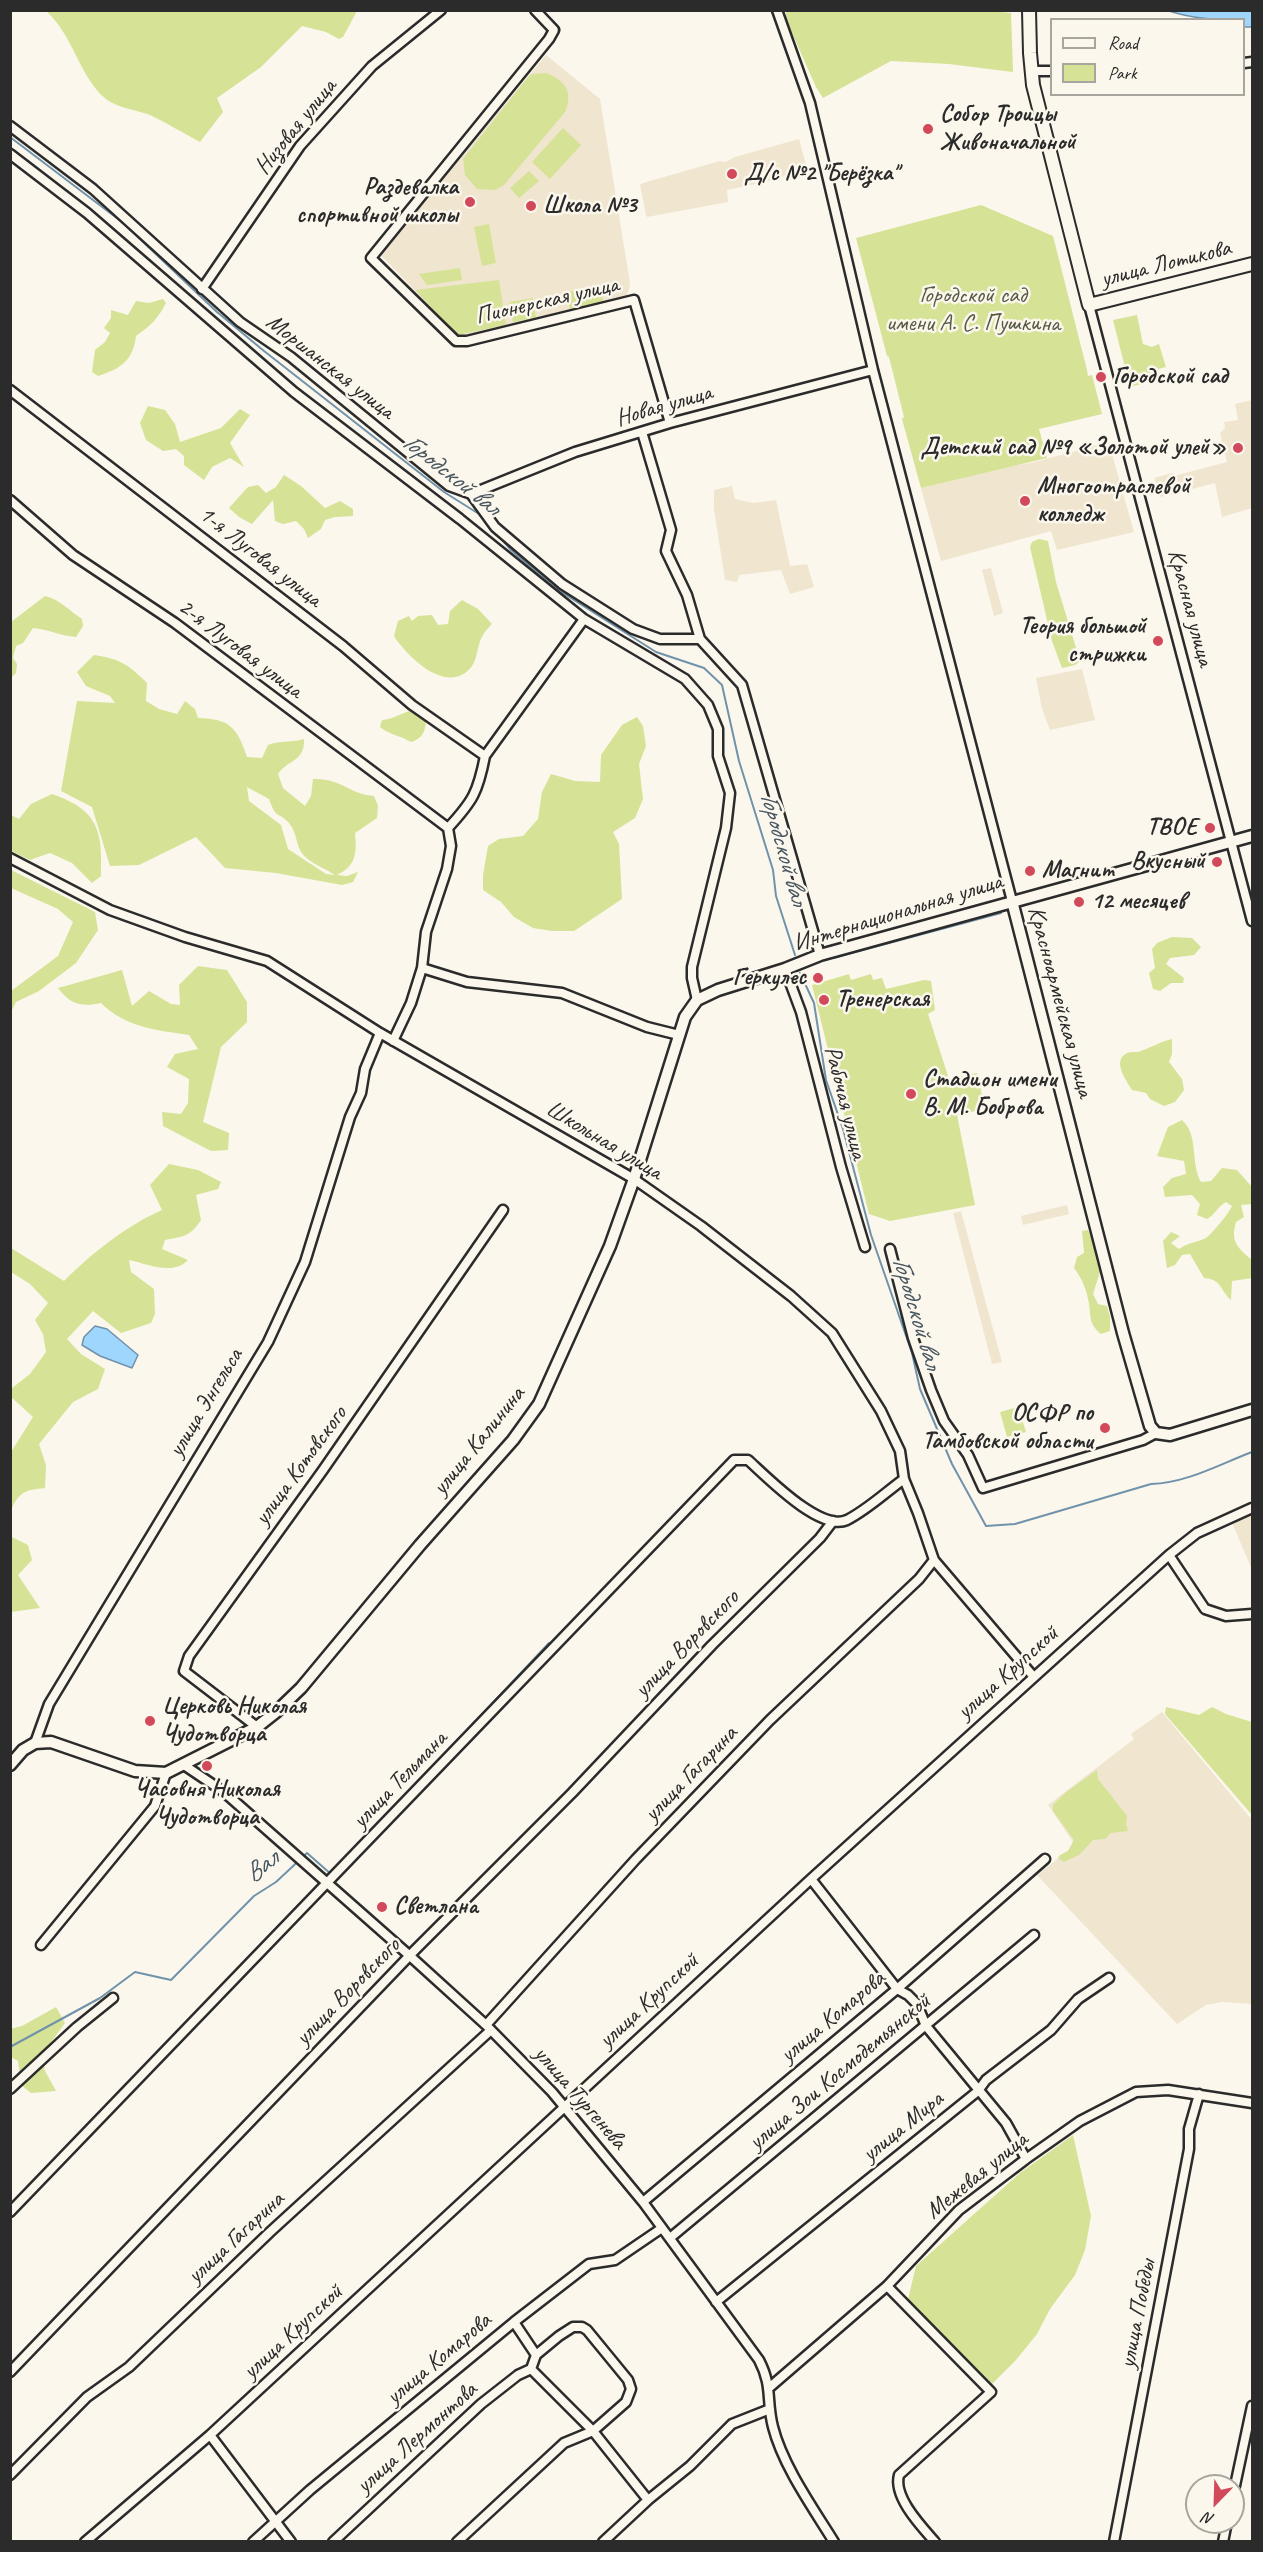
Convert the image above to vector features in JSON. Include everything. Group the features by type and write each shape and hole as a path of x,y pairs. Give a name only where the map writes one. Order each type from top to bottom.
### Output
{"main road":[{"path":"1029,10 1031,70 1089,305"},
{"name":"улица Лотикова","path":"1089,305 1252,264"}],"street":[{"name":"Низовая улица","path":"202,289 300,146 372,66 441,10"},
{"name":"Пионерская улица","path":"535,10 554,30 549,39 371,258 456,341 467,341 634,300 670,423"},
{"name":"Красноармейская улица","path":"777,10 810,103 873,370 1123,1333 1150,1426 1156,1433"},
{"path":"1031,70 1050,71"},
{"name":"Моршанская улица","path":"10,126 93,189 139,228 240,322 291,357 449,486 471,495 495,527 562,584 633,629 660,639 700,639"},
{"name":"Моршанская улица","path":"10,154 87,213 294,392 460,519 584,619 685,680 708,705 717,729 718,756 730,793 726,828 692,967 697,1000"},
{"name":"Красная улица","path":"1089,305 1252,921"},
{"name":"Новая улица","path":"471,495 575,452 670,423 873,370"},
{"name":"1-я Луговая улица","path":"10,390 343,646 412,705 484,756"},
{"path":"642,432 671,530 666,551 687,595 700,639 742,685 820,954"},
{"name":"2-я Луговая улица","path":"10,500 73,555 175,623 448,828"},
{"path":"393,1041 411,1003 422,968 426,932 447,869 451,846 448,828 471,804 480,782 484,756 584,619"},
{"name":"Интернациональная улица","path":"697,1000 718,990 785,969 820,954 1252,836"},
{"name":"Школьная улица","path":"10,858 110,910 185,937 267,961 393,1041 634,1179 701,1226 791,1296 832,1333 881,1410 900,1450 904,1479 934,1560"},
{"path":"422,968 467,982 562,993 647,1027 679,1035"},
{"name":"Рабочая улица","path":"785,969 801,1012 841,1167 865,1247"},
{"name":"улица Калинина","path":"35,1743 51,1742 135,1771 166,1773 256,1727 301,1688 420,1545 513,1440 539,1404 610,1246 634,1179 679,1035 690,1007 697,1000"},
{"name":"улица Энгельса","path":"10,1765 23,1750 35,1743 49,1704 268,1342 305,1262 351,1117 361,1093 365,1069 380,1033"},
{"name":"улица Котовского","path":"256,1727 184,1671 189,1656 323,1470 503,1210"},
{"path":"890,1249 913,1338 931,1390 944,1421 968,1455 983,1488 1143,1440 1156,1433 1170,1435 1252,1410"},
{"name":"улица Тельмана","path":"10,2212 734,1460 748,1460 800,1506 832,1521"},
{"path":"832,1521 847,1520 904,1479"},
{"name":"улица Крупской","path":"85,2541 210,2435 811,1879 1169,1555 1197,1533 1252,1508"},
{"name":"улица Воровского","path":"10,2372 410,1956 572,1793 712,1645 820,1538 832,1521"},
{"path":"1169,1555 1205,1609 1226,1616 1252,1614"},
{"path":"934,1560 1033,1676"},
{"name":"улица Гагарина","path":"10,2475 87,2397 129,2367 488,2027 636,1859 770,1720 911,1587 934,1560"},
{"name":"улица Тургенева","path":"184,1765 224,1792 410,1956 488,2027 565,2107 643,2202 759,2360 770,2387 770,2409 781,2449 834,2541"},
{"path":"41,1945 155,1806 166,1773"},
{"name":"улица Комарова","path":"643,2202 897,1989 1045,1859"},
{"path":"811,1879 897,1989 917,2004 926,2026 1006,2123 1026,2159"},
{"name":"улица Зои Космодемьянской","path":"670,2238 1034,1935"},
{"name":"улица Мира","path":"716,2302 978,2091 986,2080 1051,2030 1078,2000 1109,1978"},
{"path":"10,2089 77,2027 113,1998"},
{"name":"Межевая улица","path":"770,2387 887,2286 959,2210 1080,2121 1136,2092 1168,2090 1252,2103"},
{"name":"улица Победы","path":"1114,2541 1189,2149 1189,2129 1199,2094"},
{"name":"улица Комарова","path":"254,2541 310,2490 514,2322 589,2264 615,2260 662,2228"},
{"path":"887,2286 991,2392 899,2475 898,2486 906,2504 935,2541"},
{"path":"514,2322 536,2355"},
{"path":"457,2541 564,2443 593,2431 626,2402 631,2389 628,2380 587,2330 582,2327 573,2327 536,2355 531,2369 593,2431 648,2500"},
{"name":"улица Лермонтова","path":"333,2541 481,2404 519,2375 531,2369"},
{"path":"1237,2474 1252,2406"},
{"path":"603,2541 690,2466 732,2424 770,2409"},
{"path":"210,2435 291,2541"}],"shaded area":[{"name":"Школа №3","path":"546,55 600,99 630,283 629,290 625,298 618,302 459,337 380,254"},
{"name":"Д/с №2 \"Берёзка\"","path":"799,139 807,169 769,181 727,190 728,202 647,217 640,185 643,183 720,161 726,162 735,157"},
{"name":"Детский сад №9 «Золотой улей»","path":"1252,400 1252,508 1222,517 1215,483 1161,497 1154,478 1172,473 1174,476 1227,462 1220,433 1225,428 1224,422 1238,420 1235,404"},
{"name":"Многоотраслевой колледж","path":"1108,440 1134,532 1057,550 1051,531 941,561 921,488 1031,463 1098,445"},
{"path":"732,486 735,499 753,503 776,500 790,566 807,564 814,587 790,594 781,570 739,575 737,582 725,580 714,509 714,490"},
{"path":"991,568 1003,613 994,616 982,570"},
{"path":"1082,669 1095,720 1050,730 1042,709 1036,678"},
{"path":"1067,1205 1069,1214 1023,1225 1021,1216"},
{"path":"961,1211 1002,1362 992,1364 953,1213"},
{"path":"1252,1512 1252,1570 1231,1520"},
{"path":"1162,1712 1252,1820 1252,2004 1222,2002 1206,2005 1177,2024 1037,1875 1075,1845 1048,1805 1134,1739 1131,1734"}],"green space":[{"path":"787,10 982,10 1011,13 1013,72 949,64 891,61 823,98 785,17"},
{"path":"46,11 357,11 343,37 339,39 326,32 302,26 261,67 217,98 223,112 200,142 150,115 121,107 106,99 89,79 63,32"},
{"path":"546,73 558,79 566,87 568,105 565,112 504,185 495,190 477,189 465,175 463,159 528,77 532,74"},
{"path":"563,128 581,145 550,179 532,162"},
{"path":"529,171 539,181 519,198 510,188"},
{"name":"Городской сад имени А. С. Пушкина","path":"981,205 1053,236 1088,376 1092,375 1102,414 1039,429 1047,458 921,488 902,419 904,417 889,357 856,238"},
{"path":"489,224 496,263 482,266 474,227"},
{"path":"460,268 462,280 427,285 419,274"},
{"path":"499,280 506,325 457,335 415,290"},
{"path":"600,286 604,305 570,311 567,292"},
{"path":"533,298 536,318 513,322 509,302"},
{"path":"163,299 166,303 163,309 153,322 136,336 132,352 124,363 98,376 92,372 95,350 105,342 110,333 104,328 111,318 111,310 128,315 136,301 149,303"},
{"path":"1137,315 1143,344 1152,347 1159,344 1166,367 1155,370 1156,380 1130,387 1113,320"},
{"path":"148,406 165,410 175,424 180,442 221,428 240,409 250,415 230,443 244,467 230,458 212,467 204,480 184,465 184,456 176,449 163,451 146,440 140,423"},
{"path":"284,475 301,486 325,508 340,501 353,509 353,516 325,520 321,529 308,538 304,529 296,521 283,524 275,521 273,500 252,524 229,508 248,487 258,485 266,493 276,487"},
{"path":"1039,539 1048,541 1056,582 1080,661 1075,665 1062,668 1052,641 1030,547 1032,542"},
{"path":"45,596 60,603 82,619 83,626 76,637 33,628 23,643 16,646 13,658 17,664 16,673 11,678 11,622"},
{"path":"462,600 478,609 492,624 481,639 472,666 463,675 441,676 419,663 400,645 394,636 398,621 409,616 412,621 418,616 432,615 438,625 448,624 450,611"},
{"path":"94,655 123,663 147,683 146,701 159,709 177,714 185,701 195,709 198,718 225,723 240,738 247,757 262,758 268,745 304,739 302,752 278,774 283,788 305,806 311,796 313,779 323,779 365,795 374,796 378,806 377,818 355,833 356,847 352,863 337,875 347,876 358,872 353,882 342,885 276,873 225,868 196,837 139,865 110,866 92,807 61,791 77,701 115,703 110,696 86,686 77,672","holes":["247,787 269,799 276,813 291,826 303,854 335,875 326,874 288,849 281,825 249,801"]},
{"path":"413,710 426,720 423,734 418,739 411,742 380,727 382,720"},
{"path":"637,717 643,726 646,746 639,764 643,799 635,818 613,832 619,844 622,899 574,931 533,928 514,917 501,902 483,890 488,846 499,839 523,836 538,819 542,792 551,774 575,781 600,782 601,755 622,725"},
{"path":"52,794 79,807 88,815 99,834 101,876 92,883 72,863 50,853 30,860 11,851 11,815 19,819 31,804"},
{"path":"11,870 95,912 98,930 76,963 39,991 16,1002 11,1012 11,991 58,956 73,922 58,909 11,888"},
{"path":"1172,937 1192,938 1201,947 1194,955 1170,958 1166,964 1184,978 1183,983 1171,983 1160,991 1153,989 1149,973 1155,968 1152,949 1157,943"},
{"path":"198,966 227,970 247,1002 247,1022 221,1047 203,1122 229,1133 228,1150 211,1151 163,1126 162,1112 181,1114 188,1103 189,1079 167,1067 175,1054 198,1049 189,1035 131,1023 101,1003 88,1005 72,1001 58,988 122,970 132,1006 149,991 171,1004 180,1005 179,985"},
{"name":"Стадион имени В. М. Боброва","path":"849,974 851,980 871,974 873,980 882,978 886,989 924,980 931,981 935,1010 928,1014 949,1079 977,1073 985,1109 957,1115 975,1205 890,1221 869,1214 812,985"},
{"path":"1172,1039 1172,1054 1169,1062 1182,1079 1184,1090 1175,1102 1164,1106 1150,1099 1146,1093 1132,1090 1124,1076 1120,1061 1127,1053 1139,1052"},
{"path":"1182,1120 1191,1133 1201,1182 1211,1181 1222,1168 1237,1170 1252,1187 1252,1204 1241,1205 1244,1217 1236,1222 1234,1235 1236,1244 1252,1260 1252,1278 1232,1281 1231,1300 1218,1283 1204,1278 1190,1254 1182,1255 1175,1265 1167,1268 1163,1241 1171,1232 1180,1236 1171,1243 1179,1249 1203,1240 1216,1228 1232,1206 1226,1202 1207,1219 1197,1215 1200,1204 1192,1195 1165,1197 1163,1187 1172,1178 1186,1174 1184,1161 1157,1156 1168,1127"},
{"path":"169,1164 198,1170 221,1182 218,1189 196,1195 201,1220 193,1230 182,1236 165,1240 162,1249 188,1260 175,1267 160,1268 129,1260 131,1272 154,1289 155,1314 151,1323 121,1333 93,1311 67,1339 81,1354 105,1369 98,1389 73,1402 39,1444 46,1465 45,1488 24,1493 17,1499 11,1510 11,1452 33,1417 11,1397 12,1388 30,1374 46,1352 43,1334 35,1320 48,1303 30,1284 11,1272 11,1248 64,1281 110,1241 135,1224 162,1210 150,1185"},
{"path":"1088,1230 1098,1252 1097,1261 1100,1272 1093,1294 1098,1304 1107,1306 1110,1317 1110,1331 1101,1334 1092,1324 1088,1299 1074,1268 1077,1257 1084,1253 1082,1231"},
{"path":"1018,1407 1026,1432 1007,1437 1000,1412"},
{"path":"10,1536 28,1545 32,1560 18,1575 40,1608 11,1612"},
{"path":"1166,1707 1199,1715 1212,1707 1252,1722 1252,1815 1165,1714"},
{"path":"1097,1770 1098,1779 1127,1816 1128,1831 1111,1833 1105,1839 1093,1840 1079,1855 1064,1862 1058,1858 1068,1851 1074,1840 1053,1811 1053,1805 1065,1793"},
{"path":"56,2007 65,2023 49,2045 44,2069 56,2091 31,2093 21,2085 18,2061 11,2057 10,2029 22,2026"},
{"path":"1073,2135 1091,2216 1085,2250 1075,2275 1050,2309 1037,2334 992,2384 908,2299 916,2266 1020,2173"}],"water":[{"path":"1169,11 1252,11 1252,27 1245,27 1245,18 1187,16"},
{"path":"95,1326 107,1329 138,1355 132,1368 100,1356 82,1345 84,1337"}],"waterway":[{"name":"Городской вал","path":"10,137 122,222 217,312 264,351 444,492 479,514 487,523"},
{"name":"Городской вал","path":"497,534 511,550 555,588 656,652 704,668 722,685 739,761 773,870 776,896 795,955"},
{"path":"833,958 1001,913"},
{"name":"Городской вал","path":"800,973 814,1003 826,1080 843,1129 871,1235 912,1353 920,1389 952,1464 986,1526 1015,1524 1151,1484 1177,1480 1252,1452"},
{"name":"Вал","path":"423,1777 549,1643"},
{"name":"Вал","path":"10,2047 100,1998 135,1972 171,1980 254,1896 276,1882 307,1853 332,1875"}],"place":[{"name":"Собор Троицы Живоначальной","path":"928,129"},
{"name":"Д/с №2 \"Берёзка\"","path":"732,174"},
{"name":"Раздевалка спортивной школы","path":"470,202"},
{"name":"Школа №3","path":"531,206"},
{"name":"Городской сад","path":"1101,377"},
{"name":"Детский сад №9 «Золотой улей»","path":"1238,448"},
{"name":"Многоотраслевой колледж","path":"1025,501"},
{"name":"Теория большой стрижки","path":"1158,641"},
{"name":"ТВОЕ","path":"1210,828"},
{"name":"Вкусный","path":"1217,862"},
{"name":"Магнит","path":"1030,871"},
{"name":"12 месяцев","path":"1079,902"},
{"name":"Геркулес","path":"818,978"},
{"name":"Тренерская","path":"824,1000"},
{"name":"Стадион имени В. М. Боброва","path":"911,1094"},
{"name":"ОСФР по Тамбовской области","path":"1105,1428"},
{"name":"Церковь Николая Чудотворца","path":"150,1721"},
{"name":"Часовня Николая Чудотворца","path":"207,1766"},
{"name":"Светлана","path":"382,1907"}]}
